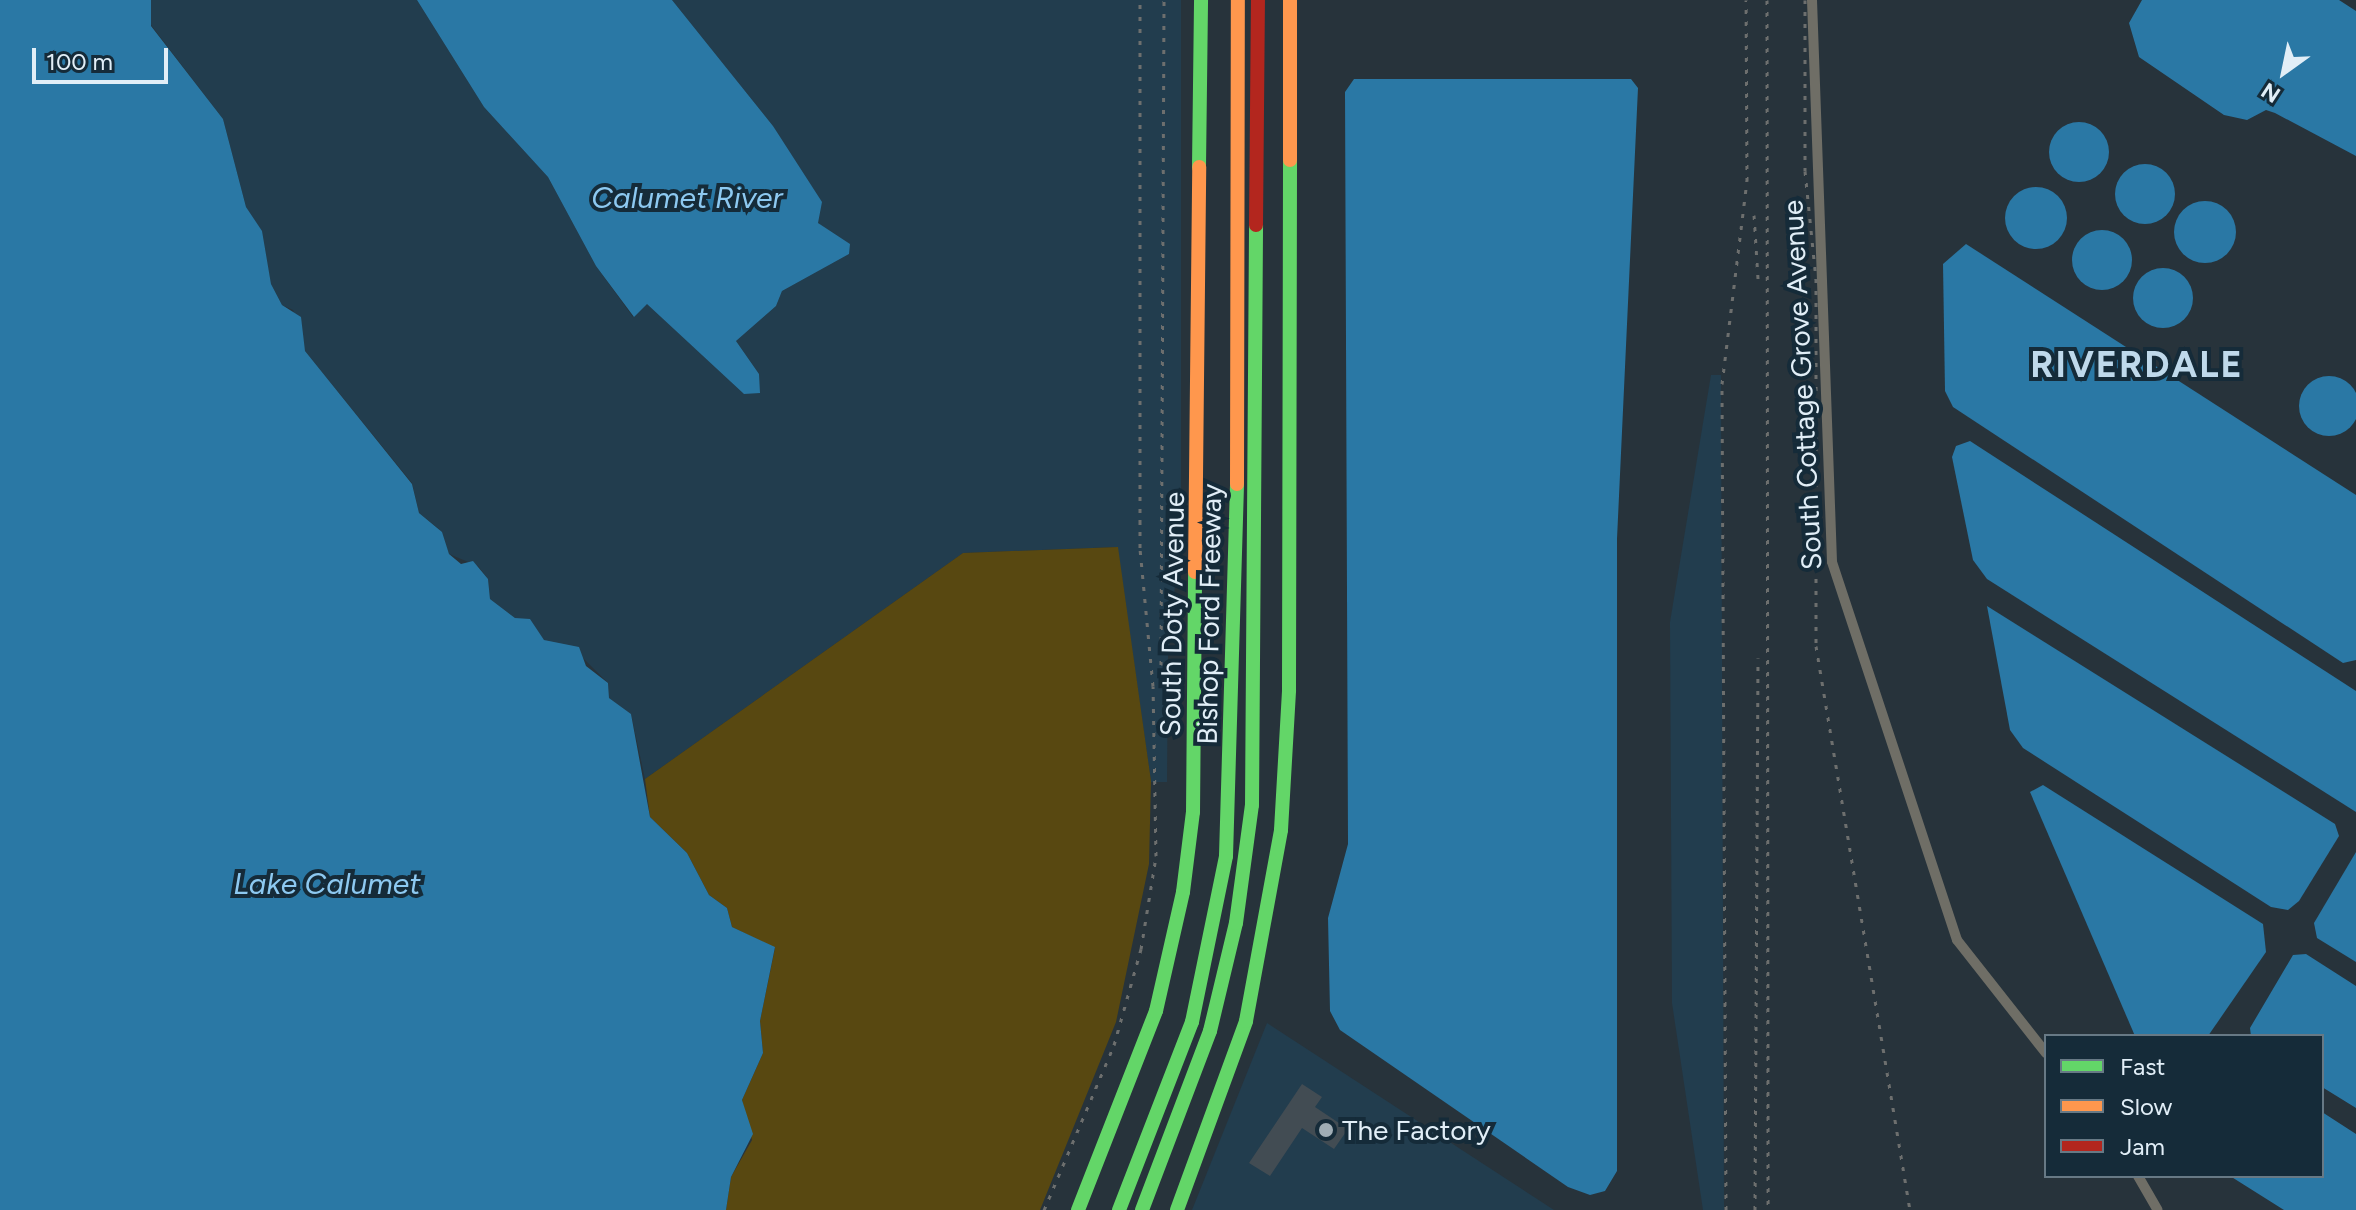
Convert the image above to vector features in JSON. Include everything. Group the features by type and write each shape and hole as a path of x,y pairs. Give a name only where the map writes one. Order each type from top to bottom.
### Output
{"main road":[{"name":"South Doty Avenue","path":"1078,1210 1118,1121 1156,1011 1183,892 1193,812 1201,0"},
{"name":"Bishop Ford Freeway","path":"1119,1210 1192,1022 1226,856 1236,665 1238,0"},
{"name":"Bishop Ford Freeway","path":"1142,1210 1210,1031 1236,923 1252,805 1258,0"},
{"path":"1177,1210 1246,1021 1281,830 1289,690 1290,0"}],"street":[{"name":"South Cottage Grove Avenue","path":"1812,0 1835,574 1957,940 2044,1050"},
{"path":"2139,1178 2158,1210"}],"shaded area":[{"path":"151,0 417,0 484,107 548,177 596,266 633,317 647,303 744,394 759,374 736,341 776,306 782,291 849,254 818,223 773,126 672,0 1181,0 1181,524 1168,657 1167,782 1151,782 1117,547 963,553 645,779 631,714 609,698 608,683 581,656 544,640 490,599 488,579 478,566 449,554 439,529 419,513 412,483 305,351 293,310 282,305 271,284 262,237 246,207 223,119 151,25"},
{"path":"1711,375 1721,375 1724,1210 1703,1210 1672,1003 1670,622"},
{"path":"1118,547 1151,781 1149,864 1116,1022 1040,1210 726,1210 731,1177 752,1140 742,1100 763,1053 760,1021 775,948 732,927 727,908 709,895 687,853 650,817 645,779 963,553"},
{"path":"1267,1023 1554,1210 1192,1210"}],"water":[{"name":"Lake Calumet","path":"0,0 151,0 151,26 223,119 246,207 262,231 271,284 282,305 301,317 305,351 412,484 419,513 442,532 449,554 461,564 473,561 488,579 490,599 515,618 530,619 544,640 579,647 586,666 608,683 609,698 631,714 650,817 687,853 709,895 727,908 732,927 775,947 760,1021 763,1053 742,1100 753,1134 731,1177 726,1210 0,1210"},
{"name":"Calumet River","path":"417,0 672,0 773,126 822,202 818,223 850,244 849,254 782,291 776,306 736,341 759,374 760,393 744,394 647,304 634,317 596,266 548,177 484,107"},
{"path":"2142,0 2339,0 2356,11 2356,156 2266,110 2247,120 2224,115 2139,57 2129,23"},
{"path":"1354,79 1631,79 1638,88 1617,539 1617,1171 1605,1191 1590,1195 1568,1187 1340,1030 1330,1011 1328,918 1348,844 1345,92"},
{"path":"2079,122 2101,130 2109,152 2101,174 2079,182 2057,174 2049,152 2057,130"},
{"path":"2145,164 2167,172 2175,194 2167,216 2145,224 2123,216 2115,194 2123,172"},
{"path":"2036,187 2058,196 2067,218 2058,240 2036,249 2014,240 2005,218 2014,196"},
{"path":"2205,201 2227,210 2236,232 2227,254 2205,263 2183,254 2174,232 2183,210"},
{"path":"2102,230 2124,238 2132,260 2124,282 2102,290 2080,282 2072,260 2080,238"},
{"path":"1966,244 2356,495 2356,660 2343,663 1953,407 1945,391 1943,264"},
{"path":"2163,268 2185,276 2193,298 2185,320 2163,328 2141,320 2133,298 2141,276"},
{"path":"2329,376 2340,378 2357,395 2357,417 2350,427 2340,434 2329,436 2318,434 2308,427 2301,417 2299,406 2301,395 2308,385 2318,378"},
{"path":"1970,441 2356,691 2356,812 1987,579 1973,560 1952,457 1956,446"},
{"path":"1987,606 2335,824 2339,836 2299,901 2288,910 2271,907 2023,748 2010,730"},
{"path":"2043,785 2263,924 2266,952 2209,1034 2134,1034 2030,792"},
{"path":"2356,852 2356,962 2317,938 2314,923"},
{"path":"2306,954 2356,986 2356,1108 2324,1088 2324,1034 2251,1034 2250,1028 2293,955"},
{"path":"2324,1113 2356,1134 2356,1210 2284,1210 2233,1178 2324,1178"}],"building":[{"name":"The Factory","path":"1302,1084 1322,1097 1315,1107 1348,1129 1334,1149 1302,1128 1270,1176 1249,1163"}],"railway":[{"path":"1044,1210 1114,1045 1141,949 1156,856 1153,686 1140,548 1140,0"},
{"path":"1161,665 1164,0"},
{"path":"1726,1210 1722,384 1747,181 1746,0"},
{"path":"1767,0 1768,1210"},
{"path":"1805,0 1805,171 1816,279 1816,646 1910,1210"},
{"path":"1754,215 1758,279"},
{"path":"1755,1210 1758,658"}],"traffic: fast":[{"path":"1199,167 1201,0"},
{"path":"1177,1210 1246,1021 1281,830 1289,690 1290,160"},
{"path":"1142,1210 1210,1031 1236,923 1252,805 1256,225"},
{"path":"1119,1210 1192,1022 1226,856 1237,484"},
{"path":"1078,1210 1156,1011 1183,892 1193,812 1195,572"}],"traffic: slow":[{"path":"1237,484 1238,0"},
{"path":"1290,0 1290,160"},
{"path":"1195,572 1199,167"}],"traffic: jam":[{"path":"1256,225 1258,0"}],"place":[{"name":"The Factory","path":"1326,1130"}],"district":[{"name":"RIVERDALE","path":"2137,365"}]}
